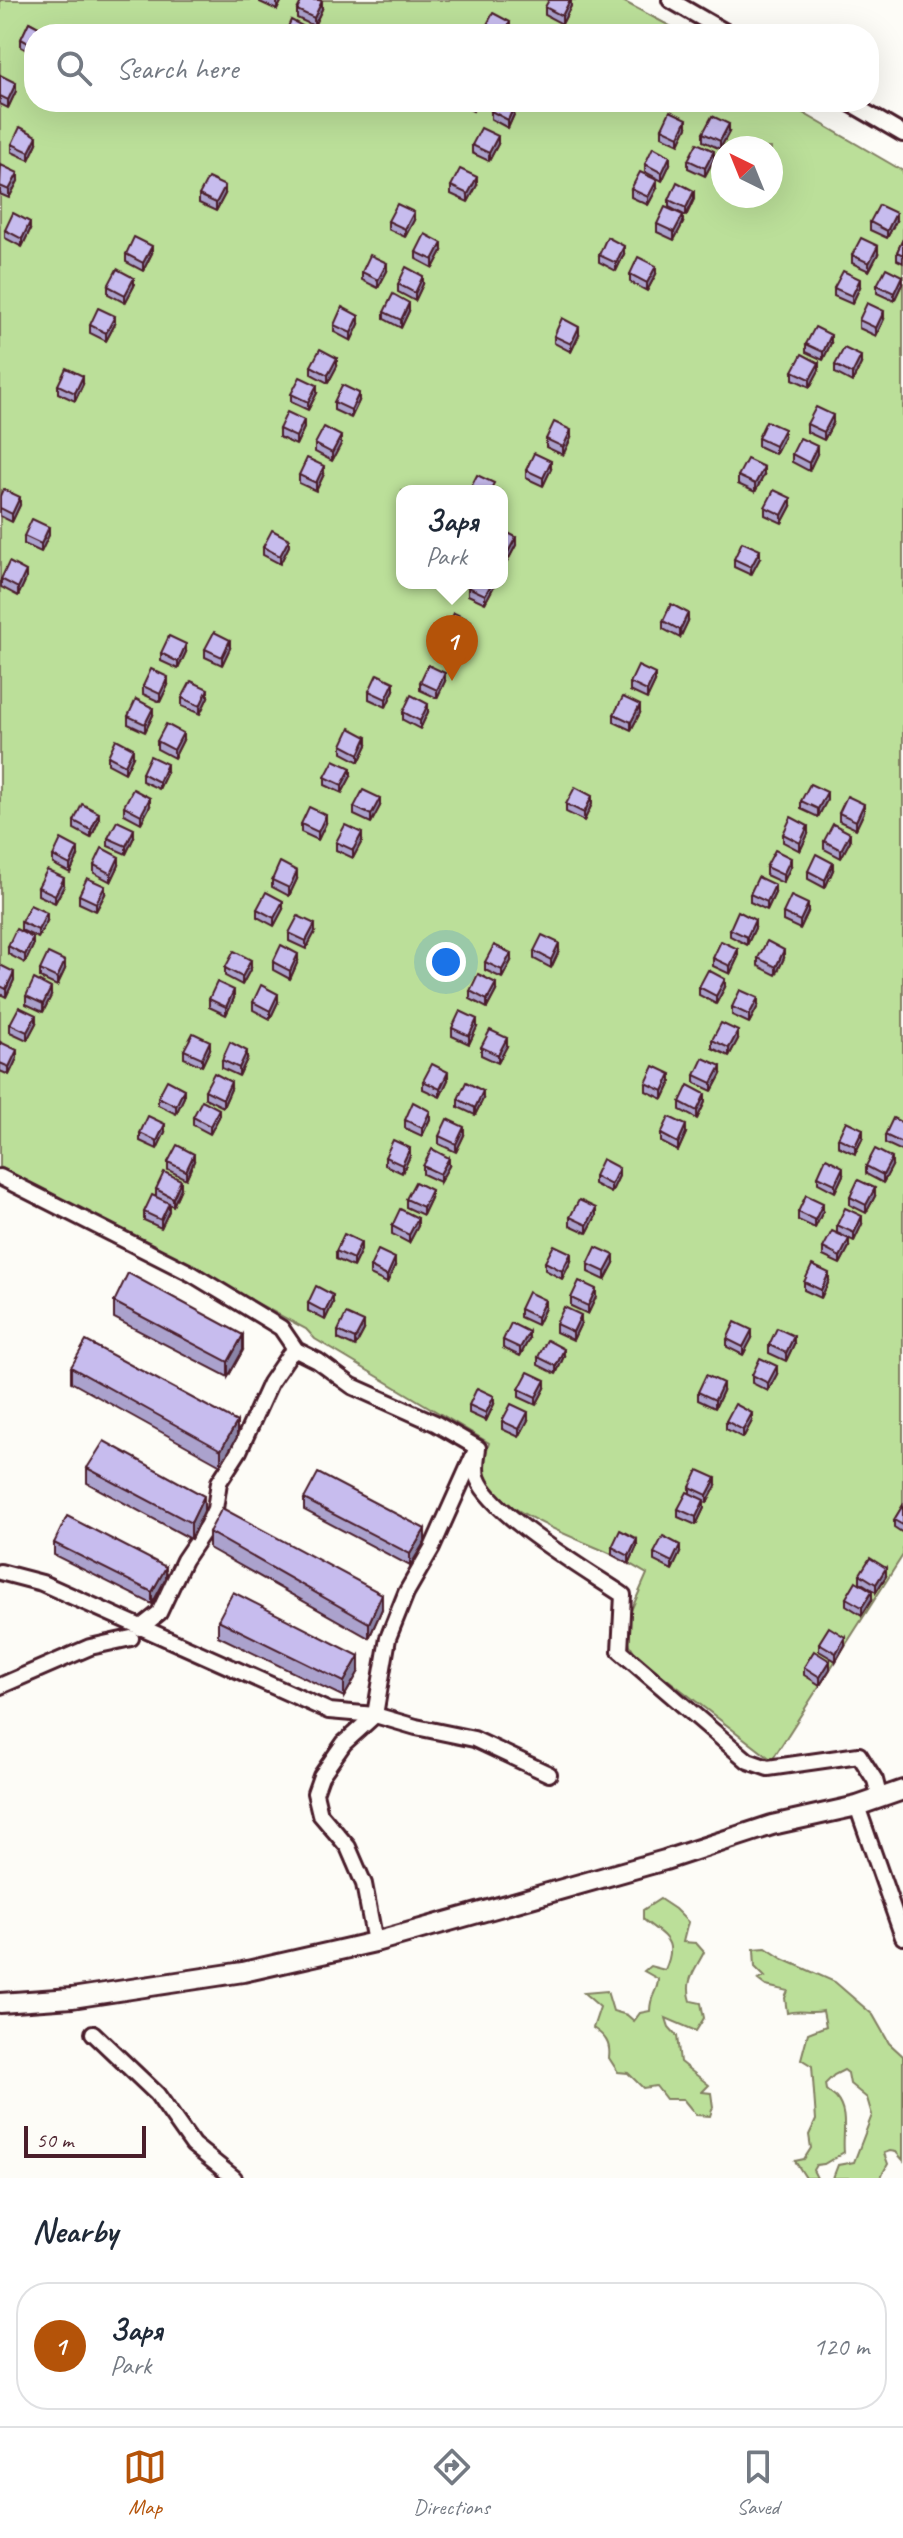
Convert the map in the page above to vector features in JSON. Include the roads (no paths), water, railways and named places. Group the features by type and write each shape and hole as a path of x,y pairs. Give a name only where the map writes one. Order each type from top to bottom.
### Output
{"street":[{"path":"670,0 712,24"},
{"path":"865,112 903,134"},
{"path":"0,1177 192,1274 281,1328 296,1350 318,1361 352,1386 435,1423 478,1448"},
{"path":"0,1686 90,1647 136,1633 159,1613 184,1560 207,1526 215,1509 219,1482 239,1451 270,1383 289,1355 296,1350"},
{"path":"375,1942 364,1884 348,1847 320,1814 315,1793 321,1776 344,1743 375,1715 388,1638 406,1593 432,1548 478,1448"},
{"path":"478,1448 476,1477 489,1496 535,1536 623,1595 620,1651 748,1761 768,1768 859,1755 875,1780 880,1799"},
{"path":"0,1572 42,1583 136,1633 329,1711 375,1715 474,1739 549,1774"},
{"path":"0,2003 72,1998 243,1972 375,1942 665,1860 772,1825 857,1806 903,1790"},
{"path":"857,1806 903,1937"},
{"path":"93,2033 157,2094 193,2145 234,2178"}],"place":[{"name":"Заря","path":"452,681"}]}
